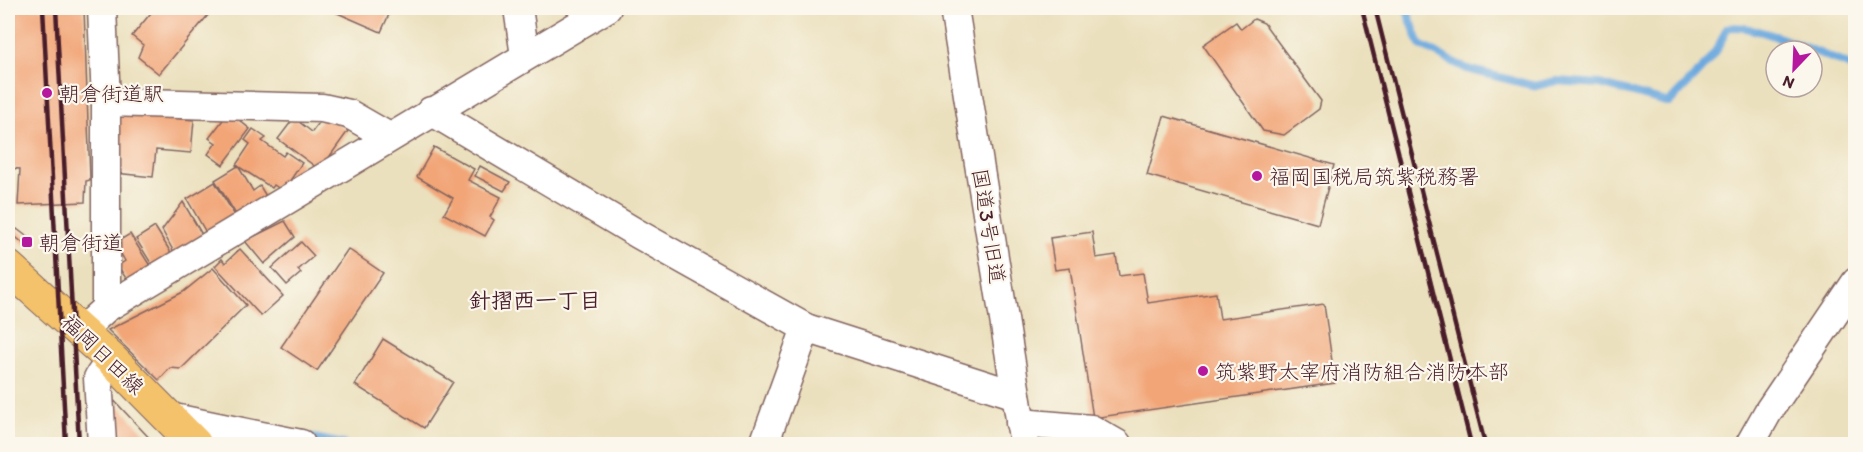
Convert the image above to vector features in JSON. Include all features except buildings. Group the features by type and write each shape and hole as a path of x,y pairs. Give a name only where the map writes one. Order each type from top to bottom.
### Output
{"main road":[{"name":"福岡日田線","path":"8,267 111,359 195,444"}],"street":[{"path":"102,8 106,102 105,308"},
{"path":"518,8 525,56"},
{"path":"81,331 105,308 431,111 607,8"},
{"name":"国道3号旧道","path":"954,8 1022,434"},
{"path":"106,102 322,108 349,114 389,137"},
{"path":"431,111 638,234 806,328 1016,395"},
{"path":"1750,444 1768,411 1855,282"},
{"path":"764,444 806,328"},
{"path":"102,444 98,378 111,359"},
{"path":"169,417 301,444"},
{"path":"1022,434 1091,429 1117,444"}],"waterway":[{"path":"1406,8 1420,45 1467,69 1535,86 1556,81 1600,84 1669,103 1716,51 1727,28 1738,27 1771,35 1856,68"},
{"path":"303,436 343,444"}],"railway":[{"path":"43,8 66,444"},
{"path":"56,8 79,444"},
{"path":"1362,8 1471,444"},
{"path":"1375,8 1485,444"}],"place":[{"name":"朝倉街道駅","path":"47,93"},
{"name":"福岡国税局筑紫税務署","path":"1257,176"},
{"name":"朝倉街道","path":"27,242"},
{"name":"筑紫野太宰府消防組合消防本部","path":"1203,371"}],"district":[{"name":"針摺西一丁目","path":"535,300"}]}
